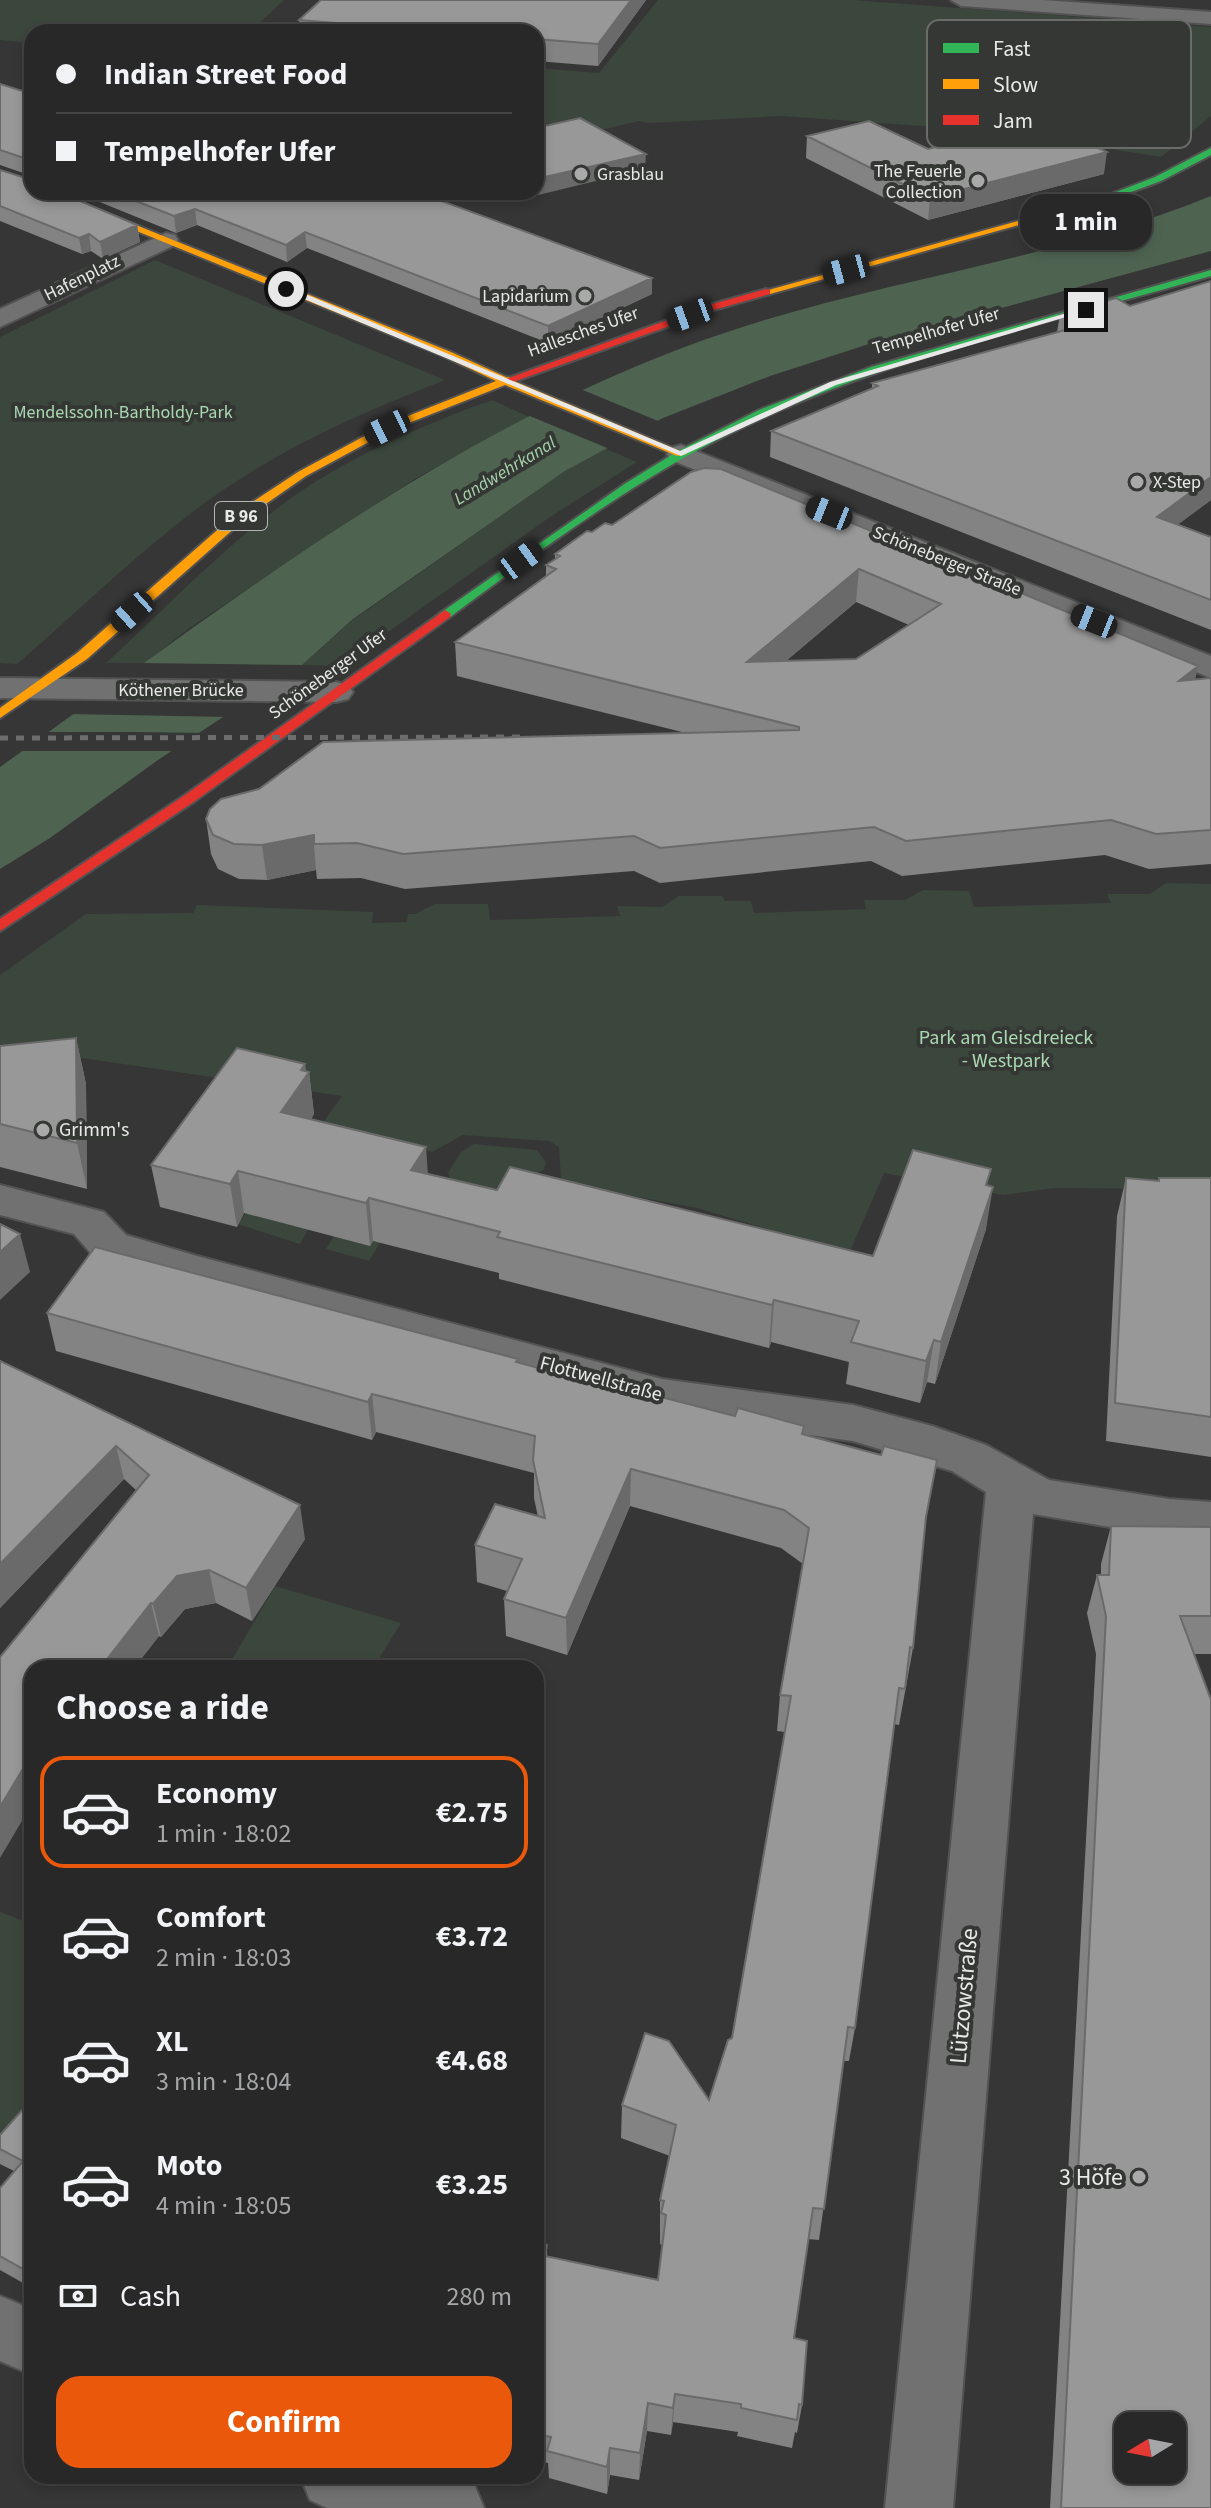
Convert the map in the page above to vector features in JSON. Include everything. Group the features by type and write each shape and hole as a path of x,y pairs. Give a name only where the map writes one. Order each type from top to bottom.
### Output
{"main road":[{"name":"Hallesches Ufer","path":"39,689 82,656 207,544 269,495 338,453 387,428 506,381 713,307 1100,201 1158,179 1211,151"},
{"path":"66,200 447,354 506,381"},
{"name":"Tempelhofer Ufer","path":"681,454 861,374 1211,273"},
{"name":"Schöneberger Straße","path":"506,381 545,400 681,454"},
{"name":"Schöneberger Ufer","path":"0,926 118,848 542,544 681,454"},
{"name":"B 96","path":"0,714 39,689"}],"street":[{"path":"961,0 1211,18"},
{"name":"Hafenplatz","path":"0,319 166,240"},
{"name":"Schöneberger Straße","path":"681,454 1211,668"},
{"name":"Köthener Brücke","path":"0,688 336,692"},
{"name":"Flottwellstraße","path":"0,1200 89,1223 110,1246 197,1272 662,1397 853,1423 932,1444 969,1458 1011,1484 1042,1498 1086,1507 1211,1521"},
{"name":"Lützowstraße","path":"919,2508 1011,1484"},
{"path":"0,2328 24,2338"},
{"path":"351,2484 450,2508"}],"green space":[{"path":"0,0 284,0 258,24 24,24 24,42 0,40"},
{"path":"658,0 853,0 1118,20 927,20 927,126 782,116 639,121 597,131 544,126 544,69 599,73"},
{"path":"1191,25 1211,27 1211,116 1191,132"},
{"path":"1105,148 1172,148 1161,157"},
{"name":"Mendelssohn-Bartholdy-Park","path":"155,260 445,380 339,425 237,481 152,545 17,664 0,663 0,337"},
{"path":"492,400 529,417 418,477 360,514 188,629 145,663 106,663 221,555 294,496 390,442"},
{"path":"606,449 637,462 550,517 340,666 302,665 353,620 565,471"},
{"name":"Park am Gleisdreieck - Westpark","path":"1166,883 1211,884 1211,1189 1054,1188 1003,1195 884,1173 851,1249 804,1240 697,1208 571,1184 561,1179 559,1147 549,1141 463,1135 432,1152 322,1124 342,1096 0,1046 0,975 86,914 193,913 197,905 373,912 372,923 407,922 408,914 415,914 435,904 488,904 490,920 620,916 617,906 662,907 679,896 722,896 725,901 751,901 754,913 866,909 864,900 905,900 923,890 969,891 974,907 1111,903 1107,894 1150,894"},
{"path":"474,1144 537,1150 546,1162 544,1170 492,1188 465,1189 454,1184 448,1173 461,1152"},
{"path":"249,1209 267,1219 293,1226 297,1221 311,1225 300,1244 238,1224"},
{"path":"337,1231 342,1238 370,1245 373,1241 380,1243 369,1261 326,1249"},
{"path":"275,1586 401,1623 378,1660 232,1660"},
{"path":"0,1912 24,1921 24,2136 0,2163"}],"water":[{"name":"Landwehrkanal","path":"1211,196 1211,251 869,344 770,376 663,418 565,471 353,619 302,665 0,869 0,767 328,535 413,481 500,432 589,387 747,325 1080,240"}],"pier":[{"path":"578,388 663,423 612,450 525,414"},
{"path":"138,663 302,665 296,674 230,717 67,714"},
{"path":"41,732 206,733 178,751 15,751"}],"building":[{"path":"321,0 631,0 598,44 544,40 544,24 347,24 299,20"},
{"path":"0,84 24,92 24,158 0,150"},
{"path":"580,118 646,154 544,177 544,126"},
{"path":"869,121 928,149 1098,148 1107,152 930,198 807,136"},
{"path":"0,170 24,178 24,200 78,200 137,225 100,242 89,234 79,238 0,206"},
{"path":"133,200 439,200 652,278 548,326 305,232 286,245 195,209 174,216"},
{"path":"1211,281 1211,477 1157,517 1211,537 1211,600 771,431 878,386 872,383 1080,326 1060,315 1116,298 1130,306"},
{"path":"704,468 721,469 1198,666 1179,681 1211,678 1211,830 1156,834 1111,820 906,841 874,827 660,848 634,836 403,854 357,843 314,844 314,835 262,845 234,844 213,835 206,819 210,809 221,799 259,789 323,742 799,730 799,727 455,642 556,569 546,565 560,556 555,554 587,531 592,532 605,523 612,525 691,472","holes":["859,569 941,604 856,659 747,662"]},
{"path":"76,1038 77,1143 0,1124 0,1046"},
{"path":"237,1048 305,1064 301,1070 309,1072 281,1112 426,1147 411,1170 497,1190 510,1167 873,1256 913,1150 991,1169 986,1185 993,1187 941,1342 934,1340 926,1361 851,1342 859,1321 774,1300 772,1305 497,1237 500,1232 369,1198 366,1203 238,1171 230,1184 151,1165"},
{"path":"1126,1178 1159,1181 1159,1178 1211,1178 1211,1417 1115,1403"},
{"path":"0,1224 20,1234 0,1252"},
{"path":"95,1247 518,1359 516,1362 594,1383 595,1380 735,1416 738,1408 804,1426 802,1434 881,1455 884,1446 937,1460 926,1517 913,1648 910,1647 905,1689 899,1688 855,2028 848,2027 824,2209 813,2208 794,2338 807,2341 802,2405 799,2404 797,2420 741,2408 741,2404 675,2394 673,2408 648,2403 640,2453 610,2448 607,2467 547,2451 551,2437 544,2436 544,2244 547,2245 545,2256 658,2280 666,2215 661,2213 664,2201 660,2200 676,2125 622,2105 645,2033 669,2041 709,2100 728,2040 732,2038 791,1696 780,1695 809,1528 784,1510 631,1469 566,1618 504,1599 522,1559 475,1545 495,1504 545,1518 533,1460 535,1436 372,1394 368,1402 47,1313"},
{"path":"0,1361 300,1505 246,1588 209,1570 177,1576 151,1603 106,1660 24,1660 24,1767 0,1807 0,1657 149,1475 116,1446 0,1564"},
{"name":"3 Höfe","path":"1111,1526 1211,1527 1211,1616 1180,1616 1211,1700 1211,2508 1061,2508 1106,1616 1097,1575 1109,1575"},
{"path":"24,2108 24,2270 0,2256 0,2188 23,2161 0,2149 0,2135"}],"railway":[{"path":"0,738 527,737"}],"traffic: fast":[{"path":"1090,204 1158,179 1211,151"},
{"path":"445,614 630,485 683,453 763,413 875,369 1211,273"}],"traffic: slow":[{"path":"66,200 447,354 545,400 681,454"},
{"path":"766,292 1090,204"},
{"path":"0,714 82,656 243,514 302,474 387,428 509,380"}],"traffic: jam":[{"path":"509,380 713,307 766,292"},
{"path":"0,926 190,798 445,614"}],"place":[{"name":"Grasblau","path":"581,174"},
{"name":"The Feuerle Collection","path":"978,181"},
{"name":"Lapidarium","path":"585,296"},
{"name":"X-Step","path":"1137,482"},
{"name":"Grimm's","path":"43,1130"},
{"name":"3 Höfe","path":"1139,2177"}],"route":[{"path":"286,289 476,366 545,400 681,454 833,384 875,369 1086,310"}]}
